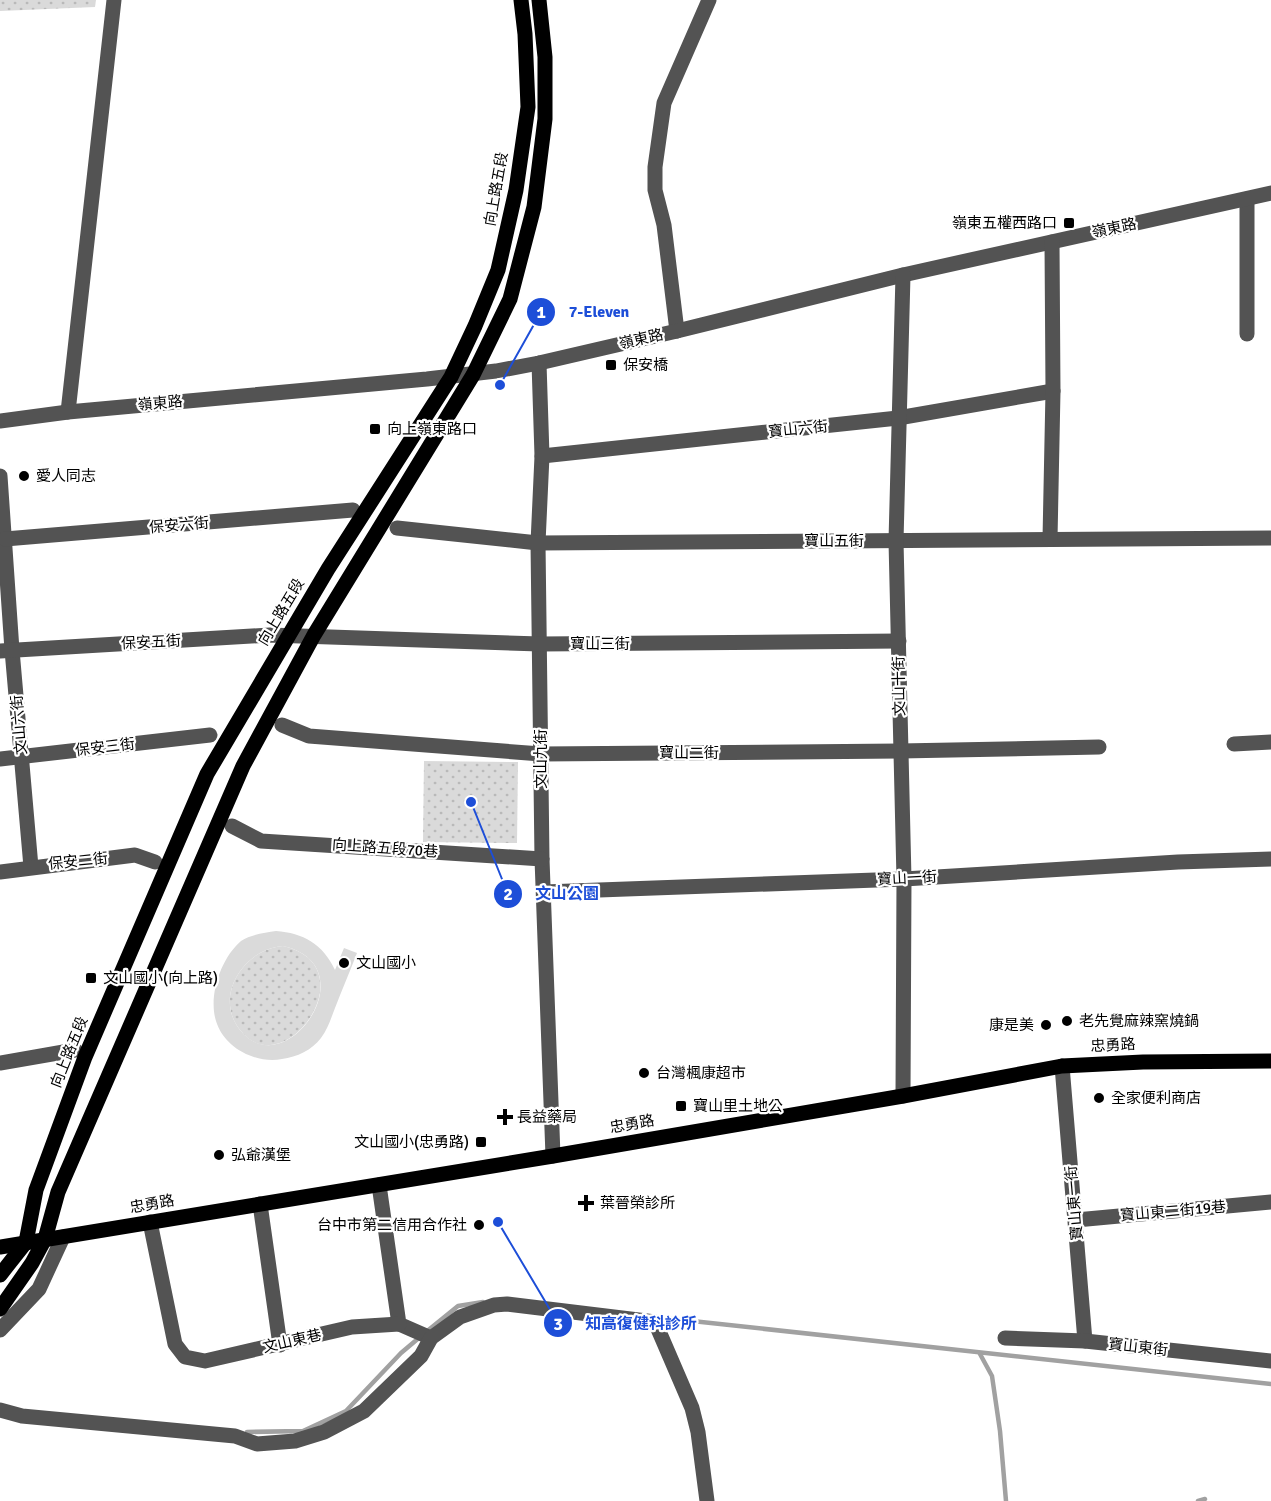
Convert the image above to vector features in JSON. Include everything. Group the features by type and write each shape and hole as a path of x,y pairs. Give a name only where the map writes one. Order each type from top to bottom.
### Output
{"main road":[{"name":"向上路五段","path":"0,1309 32,1263 45,1239 58,1192 301,635 451,377 498,270 516,190 528,107 521,0"},
{"name":"向上路五段","path":"26,1242 36,1190 85,1057 207,774 473,375 510,299 534,207 545,119 545,57 539,0"},
{"name":"忠勇路","path":"1,1247 553,1156 903,1096 1062,1066 1143,1062 1271,1061"},
{"path":"0,1275 26,1242"}],"street":[{"path":"68,412 114,0"},
{"path":"677,331 664,225 655,190 655,167 664,104 709,0"},
{"name":"嶺東路","path":"0,421 68,412 473,375 539,363 903,276 1271,193"},
{"path":"1246,199 1247,334"},
{"path":"1050,539 1053,391 1052,242"},
{"name":"文山十街","path":"903,276 896,541 904,879 903,1096"},
{"name":"文山九街","path":"539,363 542,456 538,543 542,858 553,1156"},
{"name":"寶山六街","path":"542,456 898,418 1053,391"},
{"name":"文山六街","path":"0,476 5,539 6,651 21,757 31,867"},
{"name":"保安六街","path":"5,539 353,510"},
{"name":"寶山五街","path":"397,528 538,543 1271,538"},
{"name":"寶山三街","path":"301,635 540,644 899,641"},
{"name":"保安五街","path":"6,651 301,635"},
{"name":"寶山二街","path":"282,725 309,736 542,754 900,752 1099,747"},
{"name":"保安三街","path":"0,759 210,735"},
{"path":"1234,744 1271,742"},
{"name":"向上路五段70巷","path":"232,826 261,840 542,858"},
{"name":"保安二街","path":"0,872 135,855 155,862"},
{"name":"寶山一街","path":"544,892 904,879 1178,862 1271,859"},
{"path":"0,1063 75,1050"},
{"name":"寶山東一街","path":"1062,1066 1085,1341"},
{"path":"379,1185 399,1324 431,1338"},
{"name":"寶山東二街19巷","path":"1076,1220 1271,1202"},
{"path":"260,1204 280,1345"},
{"name":"文山東巷","path":"150,1222 175,1344 185,1357 205,1361 352,1327 399,1324"},
{"path":"0,1330 39,1288 63,1237"},
{"path":"0,1410 22,1416 235,1437 256,1444 294,1441 324,1432 364,1411 421,1356 431,1338 460,1317 476,1310 507,1304 655,1322 692,1408 699,1432 708,1501"},
{"name":"寶山東街","path":"1005,1338 1085,1341 1271,1361"}],"shaded area":[{"path":"0,0 96,0 95,7 0,11"},
{"path":"424,761 518,762 517,843 423,842"},
{"path":"276,931 295,934 311,942 325,953 335,970 344,948 357,953 326,1031 321,1038 299,1055 272,1060 242,1052 226,1039 216,1021 214,1000 222,967 234,948 249,937","holes":["283,946 308,958 319,976 319,996 311,1017 296,1034 278,1044 258,1044 240,1030 232,1017 231,989 237,976 245,965 269,949"]},
{"path":"283,946 308,958 319,976 319,996 311,1017 296,1034 278,1044 258,1044 240,1030 232,1017 231,989 245,965 269,949"}],"waterway":[{"path":"426,1332 458,1306 483,1302"},
{"path":"655,1317 1271,1384"},
{"path":"247,1432 303,1431 346,1411 401,1353 420,1337"},
{"path":"980,1354 992,1376 1000,1431 1006,1501"},
{"path":"1198,1501 1205,1499"}],"place":[{"name":"嶺東五權西路口","path":"1069,223"},
{"name":"保安橋","path":"611,365"},
{"name":"7-Eleven","path":"500,385"},
{"name":"向上嶺東路口","path":"375,429"},
{"name":"愛人同志","path":"24,476"},
{"name":"文山公園","path":"471,802"},
{"name":"文山國小","path":"344,963"},
{"name":"文山國小(向上路)","path":"91,978"},
{"name":"老先覺麻辣窯燒鍋","path":"1067,1021"},
{"name":"康是美","path":"1046,1025"},
{"name":"台灣楓康超市","path":"644,1073"},
{"name":"全家便利商店","path":"1099,1098"},
{"name":"寶山里土地公","path":"681,1106"},
{"name":"長益藥局","path":"505,1117"},
{"name":"文山國小(忠勇路)","path":"481,1142"},
{"name":"弘爺漢堡","path":"219,1155"},
{"name":"葉晉榮診所","path":"586,1203"},
{"name":"知高復健科診所","path":"498,1222"},
{"name":"台中市第二信用合作社","path":"479,1225"}]}
